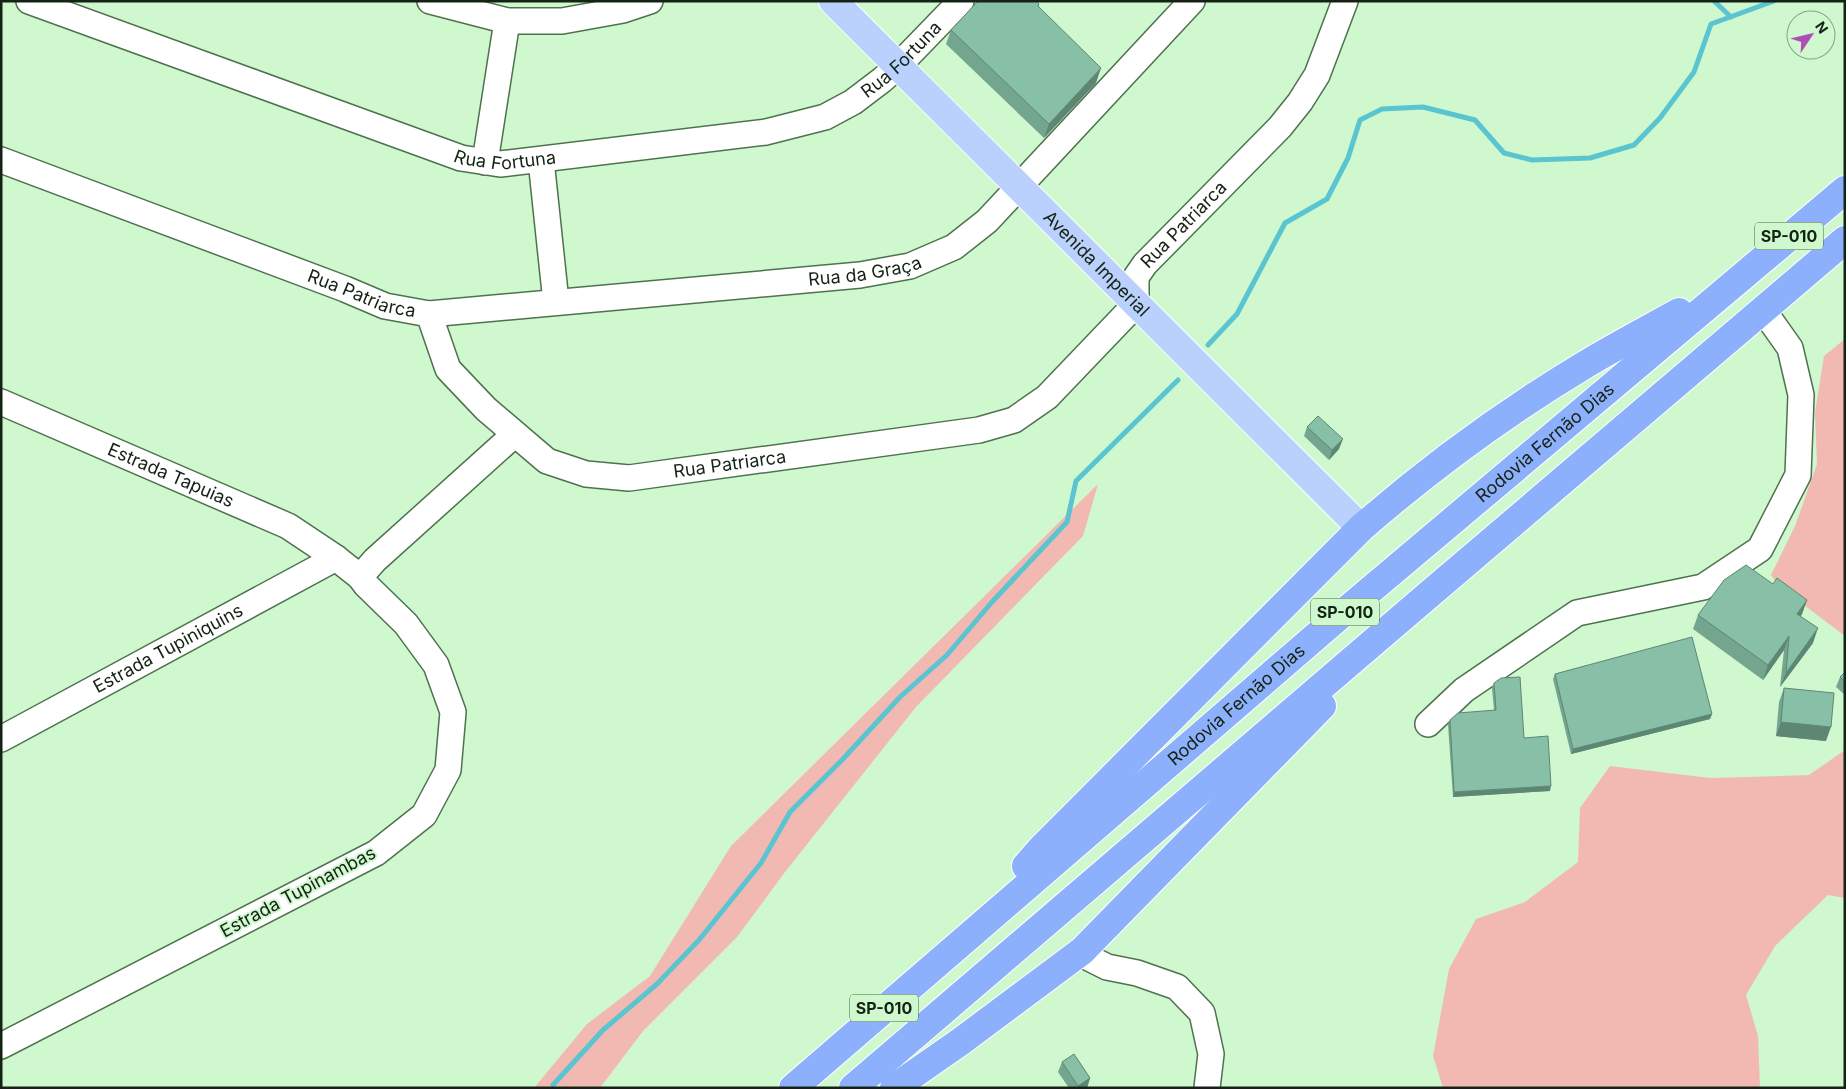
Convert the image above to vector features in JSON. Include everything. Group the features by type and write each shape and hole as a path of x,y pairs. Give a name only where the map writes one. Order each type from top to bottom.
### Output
{"highway":[{"name":"Rodovia Fernão Dias","path":"793,1088 1329,626 1845,190"},
{"name":"SP-010","path":"853,1088 1845,240"},
{"path":"960,943 1040,850 1361,528 1410,485 1480,434 1582,366 1733,283"},
{"path":"894,1088 960,1042 1082,950 1267,764 1426,597"}],"main road":[{"name":"Avenida Imperial","path":"833,1 1361,528"}],"street":[{"name":"Rua Fortuna","path":"29,1 461,158 500,164 766,132 825,117 852,102 898,66 960,1"},
{"path":"430,1 507,21 562,21 623,10 650,1"},
{"name":"Rua da Graça","path":"429,314 860,275 910,266 954,248 987,221 1192,1"},
{"name":"Rua Patriarca","path":"1,160 345,289 385,306 429,314 448,369 486,410 547,461 586,474 629,478 979,430 1014,420 1047,397 1136,304 1136,277 1145,264 1280,127 1300,102 1316,75 1345,1"},
{"path":"484,162 507,21"},
{"path":"541,160 556,302"},
{"path":"1428,724 1464,690 1576,613 1703,586 1760,549 1798,475 1800,395 1790,348 1763,310"},
{"name":"Estrada Tapuias","path":"1,402 288,526 336,558"},
{"path":"360,577 375,560 515,434"},
{"name":"Estrada Tupinambas","path":"1,1046 376,853 424,815 448,770 453,712 436,665 406,624 360,577 336,558"},
{"name":"Estrada Tupiniquins","path":"1,739 336,558"},
{"path":"1082,950 1089,958 1107,967 1137,973 1177,987 1202,1013 1211,1054 1207,1088"}],"shaded area":[{"path":"1845,339 1845,636 1780,587 1771,575 1795,526 1817,464 1815,413 1824,356"},
{"path":"1098,484 1083,536 916,707 785,872 737,937 643,1031 600,1088 534,1088 587,1024 650,976 731,846"},
{"path":"1845,750 1845,898 1828,895 1775,946 1746,995 1758,1036 1760,1088 1443,1088 1433,1056 1449,969 1476,919 1525,902 1578,862 1580,808 1610,766 1710,778 1809,775"}],"building":[{"path":"978,1 1036,1 1039,4 1038,6 1101,68 1049,124 951,30"},
{"path":"1318,416 1343,439 1332,450 1307,427"},
{"path":"1746,565 1773,584 1777,578 1807,600 1797,614 1818,628 1786,673 1789,636 1768,665 1698,615 1724,580"},
{"path":"1692,637 1712,714 1573,749 1555,674"},
{"path":"1845,672 1845,682 1840,677"},
{"path":"1520,677 1524,738 1548,736 1551,786 1454,792 1450,720 1458,713 1496,710 1494,683 1501,678"},
{"path":"1784,688 1834,693 1831,727 1781,722"},
{"path":"1074,1054 1090,1078 1078,1086 1062,1062"}],"waterway":[{"path":"1714,1 1731,17"},
{"path":"1208,345 1237,314 1285,223 1327,199 1348,158 1360,120 1382,109 1423,107 1475,120 1504,153 1532,160 1590,158 1634,145 1660,118 1694,72 1711,24 1774,1"},
{"path":"553,1085 603,1030 657,984 699,940 761,863 790,812 842,760 900,697 947,655 992,602 1067,522 1076,481 1178,380"}]}
